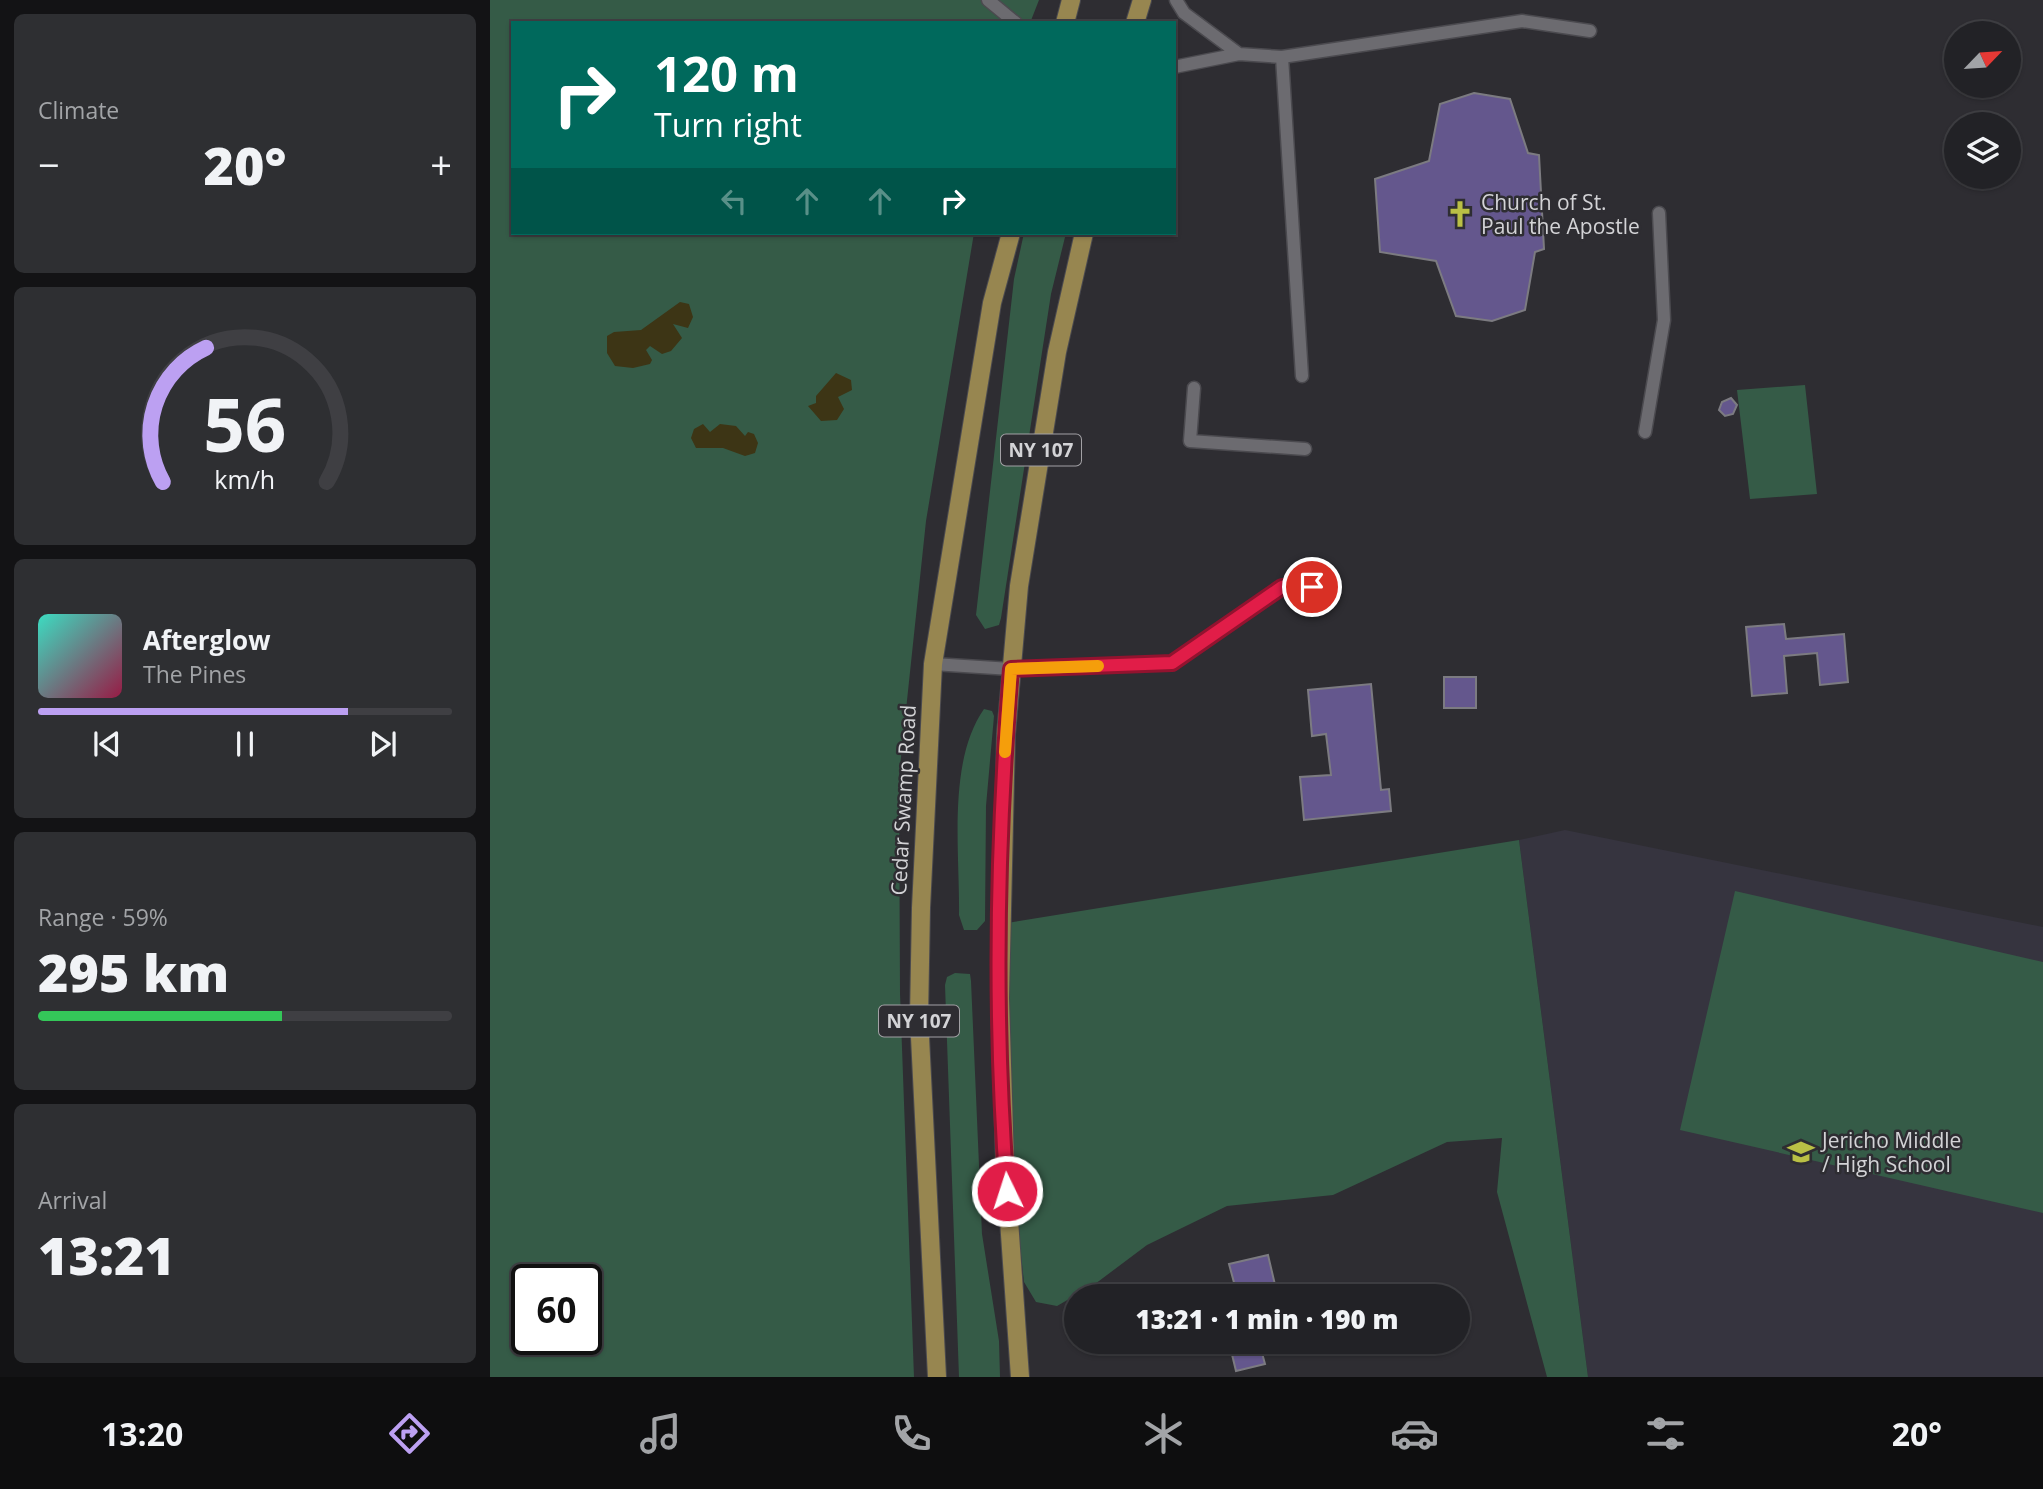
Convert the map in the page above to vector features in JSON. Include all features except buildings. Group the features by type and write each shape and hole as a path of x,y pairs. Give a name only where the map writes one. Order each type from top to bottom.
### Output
{"main road":[{"path":"1066,21 1071,0"},
{"path":"1136,21 1142,0"},
{"name":"Cedar Swamp Road","path":"937,1377 919,1017 921,908 933,664 992,303 1010,235"},
{"name":"NY 107","path":"1020,1377 1005,1163 1000,998 1006,734 1018,586 1055,365 1084,235"}],"lane":[{"path":"988,0 1014,21"},
{"path":"1176,0 1184,13 1239,54"},
{"path":"1176,66 1239,54 1282,57 1522,21 1590,32"},
{"path":"1282,57 1302,376"},
{"path":"1645,432 1664,320 1659,213"},
{"path":"1194,388 1190,442 1305,449"},
{"path":"933,664 1011,669 1172,663 1282,587 1312,587"}],"shaded area":[{"name":"Jericho Middle / High School","path":"1565,830 2043,927 2043,1377 1588,1377 1519,840"}],"green space":[{"path":"490,0 1039,0 1031,21 511,21 511,235 974,235 926,521 899,776 900,993 914,1377 490,1377"},
{"path":"1024,235 1066,235 1051,294 1001,618 999,625 985,629 976,615 1014,279"},
{"path":"1805,385 1817,494 1750,499 1737,390"},
{"path":"984,709 992,711 994,716 986,806 985,921 977,930 964,930 959,915 960,781 972,730"},
{"path":"1519,840 1588,1377 1547,1377 1497,1192 1502,1138 1447,1142 1333,1195 1227,1206 1147,1245 1095,1284 1064,1284 1064,1302 1057,1306 1036,1302 1024,1282 1013,1184 1007,923"},
{"path":"1735,891 2043,962 2043,1213 1680,1130"},
{"path":"955,973 970,974 971,981 982,1234 999,1341 1000,1377 959,1377 945,985 947,977"}],"sand":[{"path":"680,302 689,304 693,317 688,328 673,324 682,338 671,351 662,354 650,346 646,350 652,360 650,364 633,368 615,366 607,353 607,336 614,332 641,330"},
{"path":"836,373 851,380 852,390 838,397 844,409 837,420 821,421 808,406 816,403 816,396"},
{"path":"703,424 710,432 720,424 736,426 745,436 748,432 754,434 758,443 755,453 745,456 723,448 696,448 691,438 694,429"}],"slow traffic":[{"path":"1005,752 1011,669 1098,666"}],"place":[{"name":"Church of St. Paul the Apostle","path":"1460,214"},
{"name":"Jericho Middle / High School","path":"1801,1152"}],"route":[{"path":"1007,1191 1000,998 1006,734 1011,669 1172,663 1282,587 1312,587"}]}
